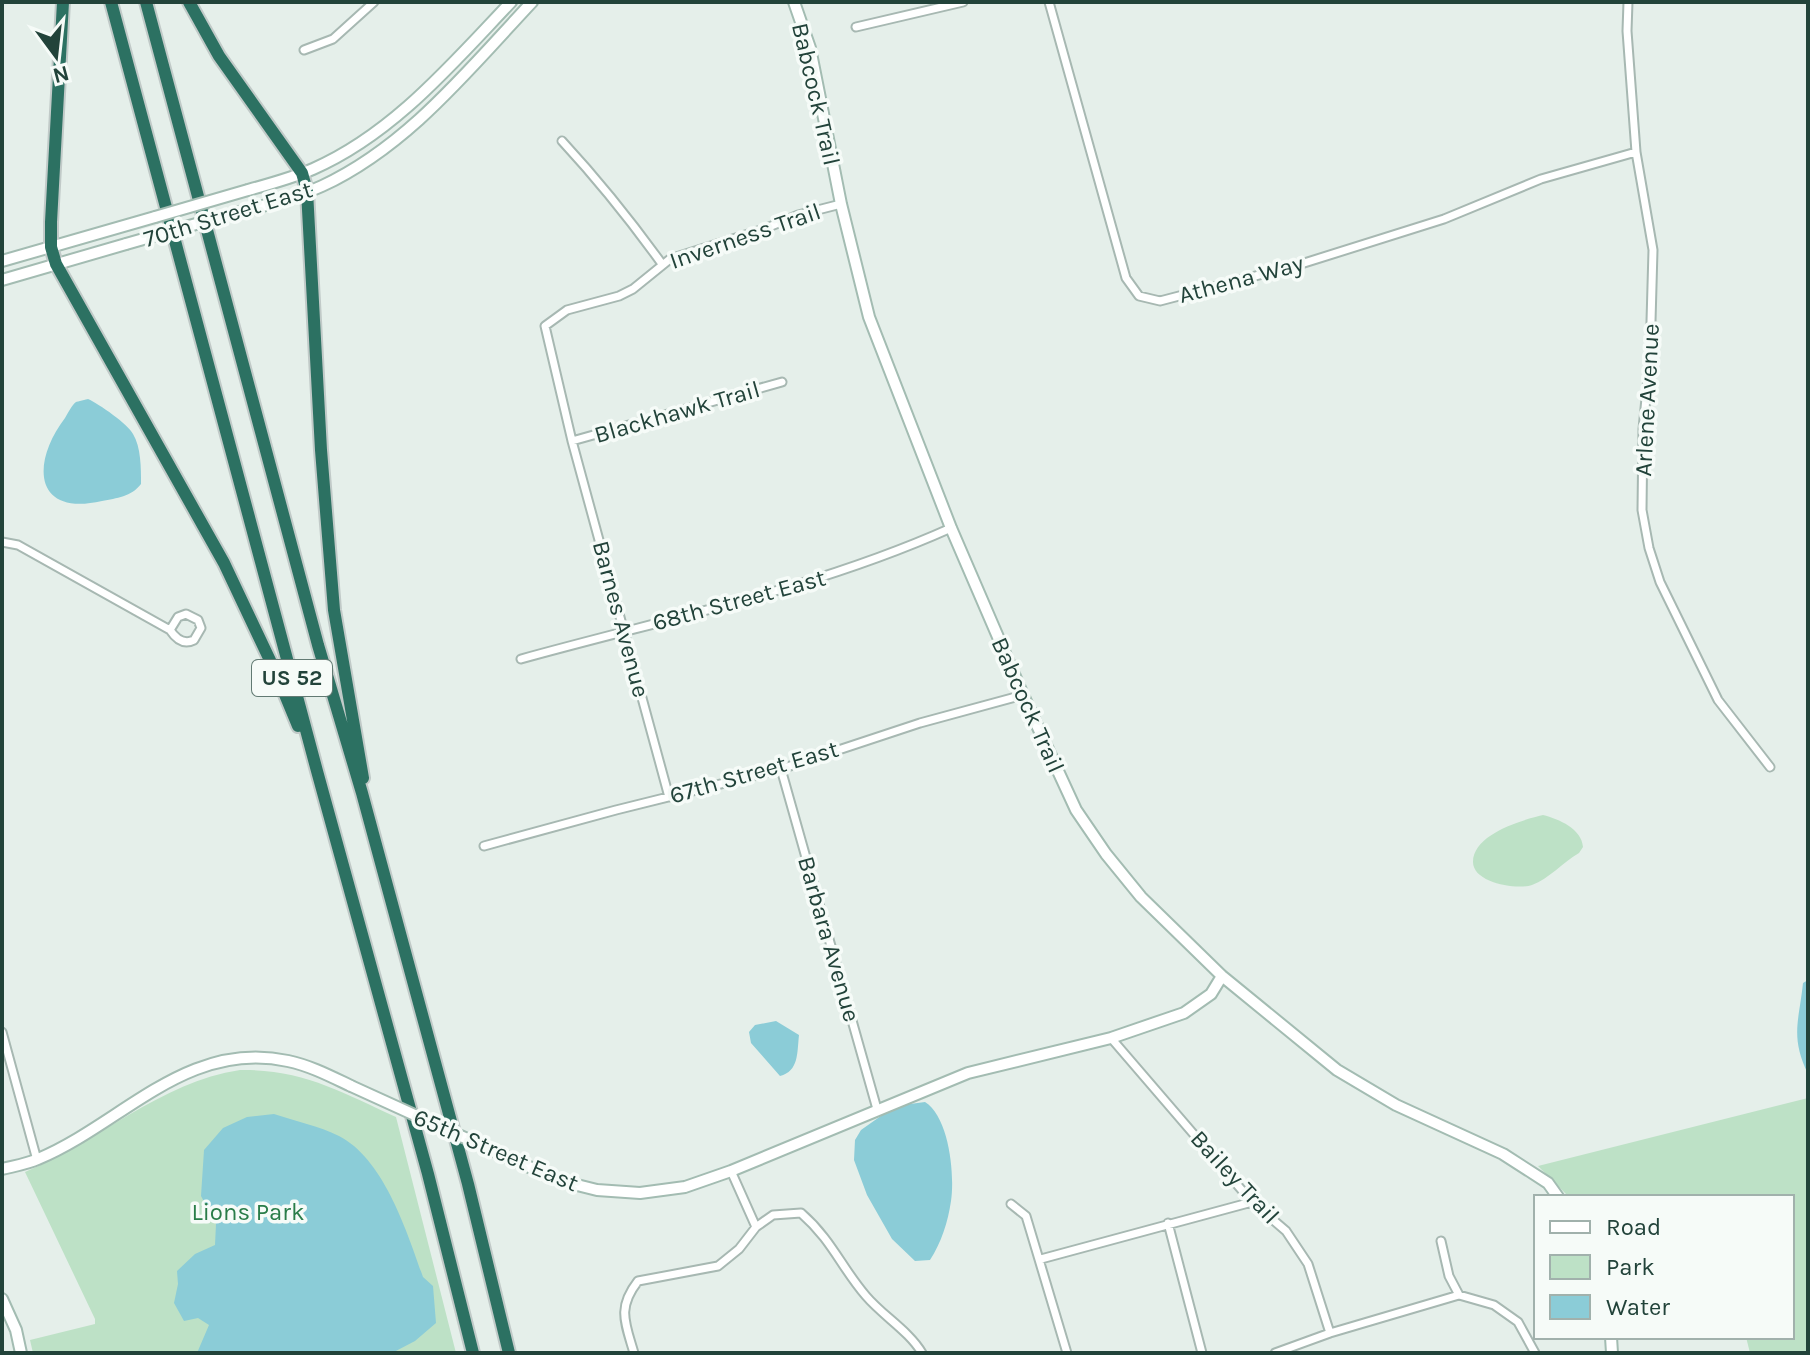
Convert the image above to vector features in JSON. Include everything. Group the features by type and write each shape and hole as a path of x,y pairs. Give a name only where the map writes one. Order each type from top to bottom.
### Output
{"highway":[{"path":"63,2 51,247 56,264 224,563 276,673 317,771"},
{"name":"US 52","path":"111,2 428,1174 473,1353"},
{"name":"US 52","path":"146,2 318,645 362,793 468,1184 509,1353"},
{"path":"189,2 219,56 302,173 307,191 330,565 338,647 364,772 362,793"}],"street":[{"path":"304,50 333,39 374,2"},
{"name":"70th Street East","path":"2,280 323,185 405,133 444,97 532,2"},
{"name":"Babcock Trail","path":"794,2 810,48 841,204 869,317 951,528 1076,810 1141,897 1222,976 1337,1070 1396,1105 1503,1154 1548,1183 1557,1195"},
{"path":"856,27 963,2"},
{"name":"Athena Way","path":"1049,2 1126,278 1139,296 1160,301 1301,264 1444,219 1541,179 1636,152"},
{"name":"Arlene Avenue","path":"1628,2 1627,31 1636,152 1653,250 1650,357 1642,443 1642,510 1649,548 1660,582 1718,700 1770,767"},
{"name":"70th Street East","path":"2,261 302,173 349,150 424,92 505,4"},
{"path":"562,141 609,193 662,264"},
{"name":"Inverness Trail","path":"572,441 545,326 567,310 619,296 633,289 662,264 683,254 723,244 798,215 841,204"},
{"name":"Blackhawk Trail","path":"572,441 782,382"},
{"name":"Barnes Avenue","path":"572,441 669,797"},
{"name":"68th Street East","path":"521,659 838,573 900,551 951,528"},
{"path":"2,542 18,545 170,630 181,641 190,642 198,637 201,628 198,620 186,614 178,617 170,630"},
{"name":"67th Street East","path":"484,846 781,769 920,723 1023,695"},
{"name":"Barbara Avenue","path":"781,769 877,1109"},
{"name":"65th Street East","path":"2,1169 37,1160 159,1085 202,1065 252,1057 285,1060 311,1067 561,1181 597,1190 640,1193 685,1187 968,1073 1111,1038 1184,1013 1211,994 1222,976"},
{"path":"2,1032 37,1160"},
{"name":"Bailey Trail","path":"1111,1038 1252,1202 1286,1231 1308,1264 1330,1333"},
{"path":"731,1171 756,1227"},
{"path":"1041,1259 1252,1202"},
{"path":"1011,1204 1026,1216 1067,1353"},
{"path":"634,1353 625,1321 626,1297 638,1281 718,1266 739,1249 756,1227 773,1215 801,1213 822,1231 863,1293 886,1318 916,1342 922,1353"},
{"path":"1168,1223 1202,1353"},
{"path":"1441,1241 1449,1276 1459,1295"},
{"path":"1275,1353 1330,1333 1459,1295 1494,1305 1518,1322 1535,1353"},
{"path":"2,1299 16,1330 21,1353"}],"green space":[{"path":"1543,815 1562,822 1579,835 1583,847 1579,853 1532,885 1507,885 1480,875 1473,862 1481,844 1500,830"},
{"name":"Lions Park","path":"240,1070 283,1073 303,1078 396,1117 456,1353 33,1353 30,1340 95,1324 95,1319 25,1172 183,1087"},
{"path":"1808,1098 1808,1353 1750,1353 1746,1339 1794,1339 1794,1195 1567,1195 1538,1166"}],"water":[{"path":"88,399 113,415 133,434 139,451 141,484 123,496 79,504 62,501 51,493 45,482 44,467 54,435 70,409 76,402"},
{"path":"1808,980 1808,1074 1799,1050 1797,1029 1803,983"},
{"path":"776,1021 799,1035 794,1066 780,1076 751,1043 749,1032 755,1025"},
{"path":"925,1102 933,1109 945,1133 951,1162 952,1190 946,1224 934,1253 930,1260 915,1261 892,1239 867,1195 854,1160 855,1140 861,1130 895,1106"},
{"path":"274,1114 339,1136 369,1161 381,1179 401,1219 423,1277 433,1286 436,1323 415,1341 392,1353 197,1353 209,1325 198,1318 184,1321 174,1303 177,1271 195,1254 215,1245 216,1224 201,1196 204,1150 223,1128 247,1117"}]}
